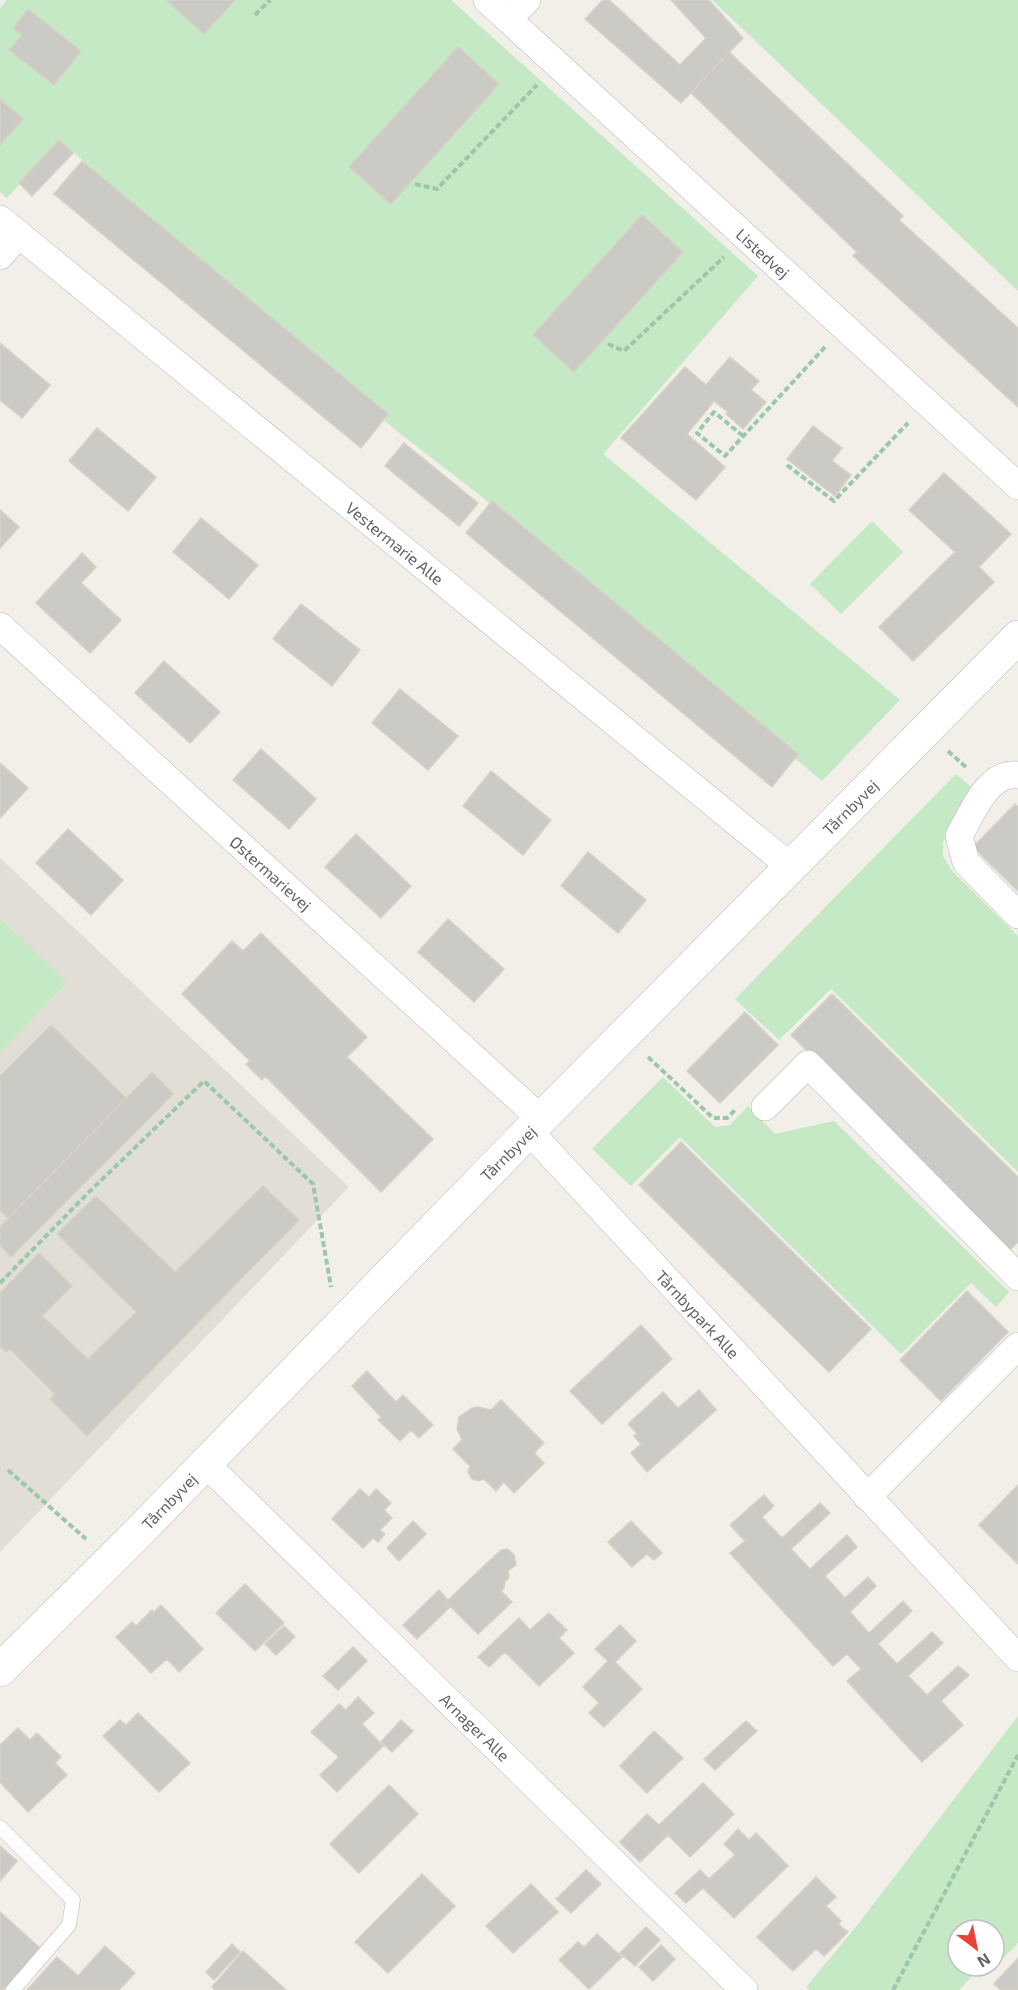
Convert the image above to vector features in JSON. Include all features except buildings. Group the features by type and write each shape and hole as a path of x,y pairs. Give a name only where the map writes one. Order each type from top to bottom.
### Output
{"street":[{"name":"Listedvej","path":"487,0 1018,486"},
{"path":"508,20 527,0"},
{"path":"0,256 9,227"},
{"name":"Vestermarie Alle","path":"9,227 791,867"},
{"name":"Østermarievej","path":"0,626 535,1125"},
{"name":"Tårnbyvej","path":"0,1670 1018,637"},
{"path":"1018,775 1009,773 987,787 959,836 966,862 1018,915"},
{"path":"765,1107 808,1064 1018,1277"},
{"name":"Tårnbypark Alle","path":"535,1125 867,1497 1018,1658"},
{"path":"867,1497 1018,1346"},
{"name":"Arnager Alle","path":"205,1463 744,1990"}],"lane":[{"path":"0,1827 73,1900 69,1925 13,1990"}],"path":[{"path":"255,15 270,0"},
{"path":"415,184 438,189 557,64"},
{"path":"608,344 624,351 746,237"},
{"path":"743,436 714,412 697,433 725,456 843,326"},
{"path":"787,465 834,501 927,403"},
{"path":"624,1035 713,1118 727,1118 750,1095 765,1107"},
{"path":"0,1283 88,1193 204,1081 313,1184 331,1287"},
{"path":"8,1470 110,1560"},
{"path":"893,1990 1018,1755"}],"shaded area":[{"path":"0,858 349,1187 0,1552"}],"green space":[{"path":"7,0 451,0 758,276 603,454 900,700 822,781 482,497 397,431 59,140 7,198 0,192 0,8"},
{"path":"712,0 1018,0 1018,291 726,13"},
{"path":"872,521 903,552 841,614 810,584"},
{"path":"956,774 971,787 943,842 943,856 952,871 1018,936 1018,1172 831,989 779,1040 735,999"},
{"path":"0,919 67,982 0,1053"},
{"path":"663,1077 715,1127 730,1125 748,1106 775,1134 834,1121 1009,1292 996,1307 971,1283 901,1354 680,1137 631,1186 592,1149"},
{"path":"1018,1716 1018,1943 1006,1955 1006,1918 946,1918 946,1978 970,1978 959,1990 810,1990 806,1987 855,1928"}]}
